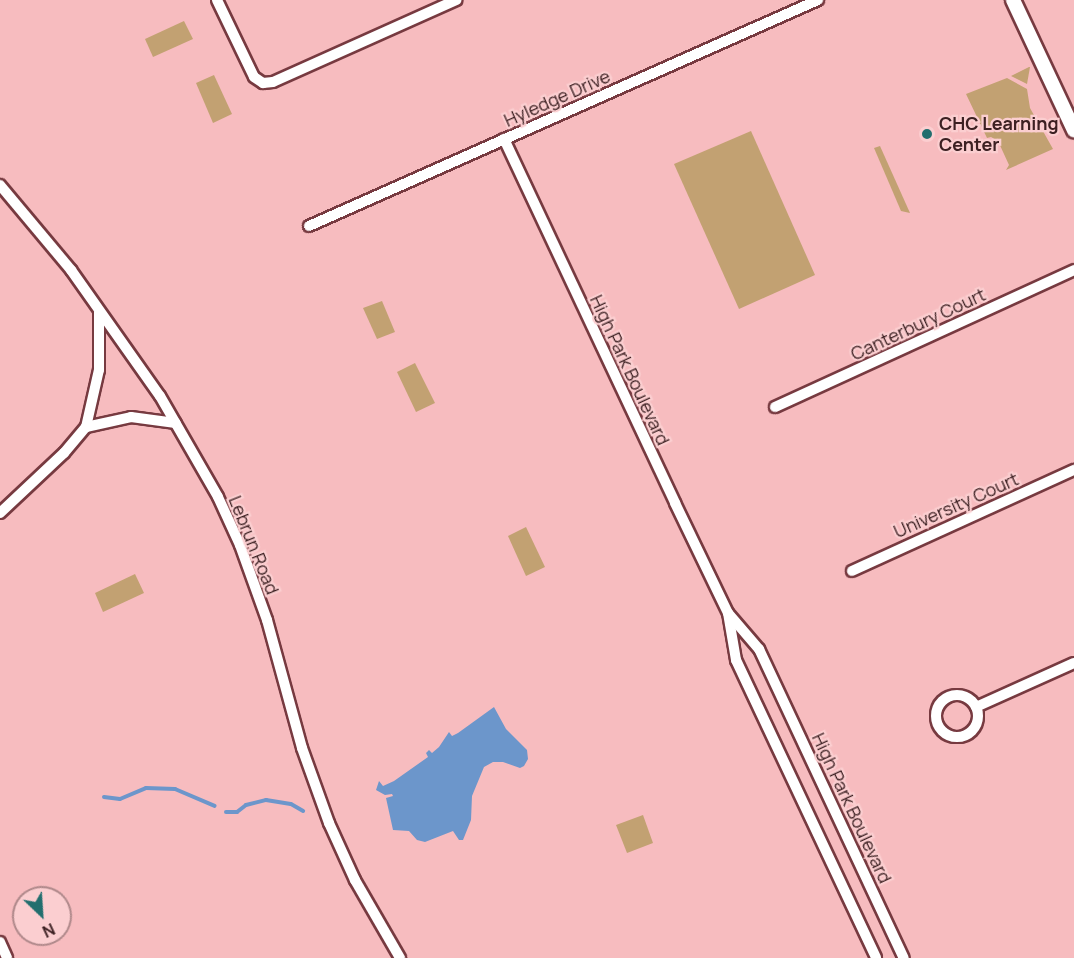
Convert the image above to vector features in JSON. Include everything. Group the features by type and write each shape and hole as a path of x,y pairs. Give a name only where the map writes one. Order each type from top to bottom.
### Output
{"street":[{"path":"217,0 254,77 263,83 273,82 456,0"},
{"name":"Hyledge Drive","path":"309,226 818,0"},
{"path":"1013,0 1074,130"},
{"name":"High Park Boulevard","path":"504,139 728,613 759,649 904,958"},
{"name":"Lebrun Road","path":"0,185 57,252 160,396 218,497 240,546 267,620 302,748 329,823 356,880 400,958"},
{"name":"Canterbury Court","path":"775,407 1074,270"},
{"path":"0,513 64,453 86,426 99,370 99,312"},
{"path":"86,426 131,417 176,423"},
{"name":"University Court","path":"852,571 1074,470"},
{"name":"High Park Boulevard","path":"728,613 736,660 876,958"},
{"path":"976,707 1074,663"},
{"path":"0,942 7,958"}],"shaded area":[{"path":"184,21 193,39 153,57 145,39"},
{"path":"1029,67 1027,84 1011,76"},
{"path":"214,75 232,114 213,123 196,83"},
{"path":"1007,78 1027,89 1030,108 1053,149 1006,170 1009,165 998,141 991,137 987,138 966,94"},
{"path":"751,131 815,275 739,309 674,164"},
{"path":"880,146 910,213 901,211 874,148"},
{"path":"382,301 395,332 377,339 363,308"},
{"path":"415,363 435,403 416,412 397,372"},
{"path":"526,527 545,567 526,576 508,536"},
{"path":"135,574 144,593 103,612 95,593"},
{"path":"643,815 653,843 627,853 616,825"}],"water":[{"path":"494,707 506,729 527,750 528,759 524,766 520,768 503,762 493,762 484,767 472,796 471,820 463,840 459,840 453,831 425,842 417,840 409,831 393,830 386,798 393,796 376,790 379,781 383,786 394,781 428,757 426,753 429,750 432,753 439,747 449,732 452,736 458,733"}],"waterway":[{"path":"104,797 120,799 146,788 175,789 215,806"},
{"path":"226,812 237,812 246,805 266,800 291,804 303,811"}],"place":[{"name":"CHC Learning Center","path":"927,134"}]}
